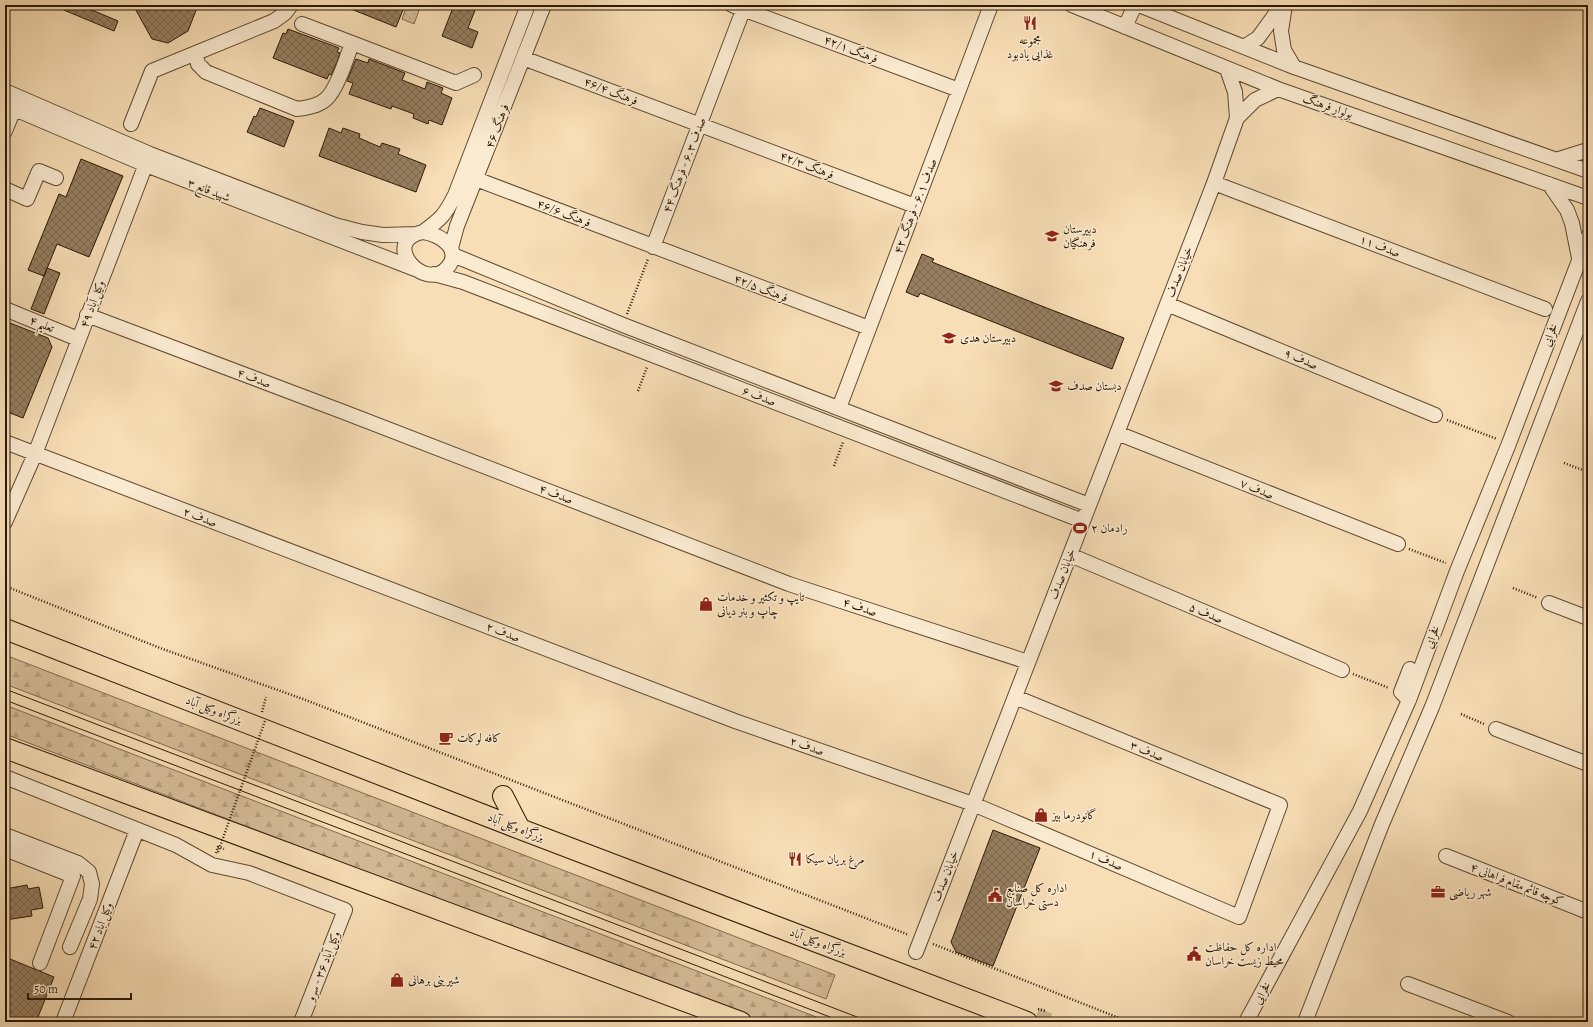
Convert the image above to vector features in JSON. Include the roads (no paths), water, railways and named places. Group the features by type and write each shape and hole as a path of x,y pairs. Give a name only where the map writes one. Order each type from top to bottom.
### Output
{"highway":[{"name":"بزرگراه وکیل آباد","path":"5,629 520,829 1028,1022"},
{"path":"5,748 741,1022"},
{"path":"503,796 520,829"},
{"path":"699,1006 716,1022"}],"street":[{"path":"131,124 152,71 274,21 285,13 291,5"},
{"name":"فرهنگ ۴۶","path":"420,233 437,222 446,213 528,5"},
{"name":"فرهنگ ۴۶","path":"452,251 457,226 544,5"},
{"name":"صدف ۶.۱ - فرهنگ ۴۲","path":"839,408 991,5"},
{"name":"بولوار فرهنگ","path":"1072,5 1278,89 1588,198"},
{"path":"1125,27 1135,5"},
{"path":"1139,5 1294,67 1588,170"},
{"path":"1244,47 1258,38 1282,5"},
{"path":"1285,5 1281,31 1284,50 1294,67"},
{"name":"فرهنگ ۴۲/۱","path":"740,6 959,90"},
{"name":"صدف ۶.۳ - فرهنگ ۴۴","path":"653,247 699,124 740,6"},
{"path":"302,24 456,83 474,75"},
{"path":"196,53 198,64 206,72 297,109 311,107 326,100 334,87 352,43"},
{"name":"فرهنگ ۴۶/۴","path":"523,58 699,124"},
{"path":"1227,69 1235,92 1237,118"},
{"path":"1237,118 1255,100 1278,89"},
{"name":"شهید قانع ۳","path":"5,91 148,159 415,269"},
{"path":"5,131 10,107"},
{"name":"شهید قانع ۳","path":"10,107 148,159 335,225 362,232 383,235 420,233"},
{"name":"خیابان صدف","path":"918,946 1167,304 1237,118"},
{"name":"فرهنگ ۴۲/۳","path":"699,124 915,206"},
{"path":"1559,160 1588,150"},
{"name":"وکیل آباد ۴۹","path":"5,522 35,454 78,338 148,159"},
{"path":"6,193 27,199 39,171 56,178"},
{"name":"فرهنگ ۴۶/۶","path":"476,179 653,247"},
{"name":"صدف ۱۱","path":"1214,182 1545,309"},
{"path":"1549,184 1572,222 1579,260"},
{"path":"420,233 430,233 442,238 452,251 451,262 447,269 441,273 434,274 427,274 415,269 406,259 404,252 406,244 410,238 420,233"},
{"name":"فخرایی","path":"1246,1022 1360,811 1405,696 1508,446 1588,237"},
{"name":"فرهنگ ۴۲/۵","path":"653,247 869,328"},
{"name":"صدف ۶","path":"452,251 623,325 1089,505"},
{"name":"صدف ۶","path":"434,274 463,282 1083,521"},
{"name":"فخرایی","path":"1305,1022 1382,824 1432,707 1588,301"},
{"name":"صدف ۹","path":"1167,304 1435,415"},
{"name":"تعلیم ۴","path":"5,309 78,338"},
{"name":"صدف ۴","path":"88,315 789,584 1028,662"},
{"path":"681,366 688,350"},
{"name":"صدف ۷","path":"1117,433 1398,544"},
{"path":"1405,696 1451,566 1501,441"},
{"name":"صدف ۲","path":"5,442 735,721 973,804"},
{"name":"صدف ۵","path":"1070,555 1342,670"},
{"path":"1549,603 1588,618"},
{"name":"صدف ۳","path":"1015,697 1280,805 1239,917"},
{"path":"1496,729 1588,764"},
{"path":"5,776 137,830"},
{"name":"صدف ۱","path":"973,804 1239,917"},
{"name":"وکیل آباد ۳۶ - سرو","path":"137,830 176,845 212,865 249,874 345,910 302,1022"},
{"name":"وکیل اباد ۴۲","path":"63,1022 137,830"},
{"path":"5,835 78,863 89,872 92,884 90,899 70,947"},
{"path":"5,849 74,876 40,962"},
{"name":"کوچه قائم مقام فراهانی ۴","path":"1446,856 1588,912"},
{"path":"1408,984 1508,1022"}],"tunnel":[{"path":"1041,1022 1046,1011"}],"tram line":[{"path":"5,689 870,1022"},
{"path":"5,700 843,1022"}],"place":[{"name":"مجموعه غذایی یادبود","path":"1030,23"},
{"name":"دبیرستان فرهنگیان","path":"1052,236"},
{"name":"دبیرستان هدی","path":"949,338"},
{"name":"دبستان صدف","path":"1056,386"},
{"name":"رادمان ۲","path":"1080,528"},
{"name":"تایپ و تکثیر و خدمات چاپ و بنر دیانی","path":"706,604"},
{"name":"کافه لوکات","path":"446,738"},
{"name":"گانودرما بیز","path":"1041,815"},
{"name":"مرغ بریان سیکا","path":"795,859"},
{"name":"شهر ریاضی","path":"1438,892"},
{"name":"اداره کل صنایع دستی خراسان","path":"995,895"},
{"name":"اداره کل حفاظت محیط زیست خراسان","path":"1194,954"},
{"name":"شیرینی برهانی","path":"397,980"}]}
